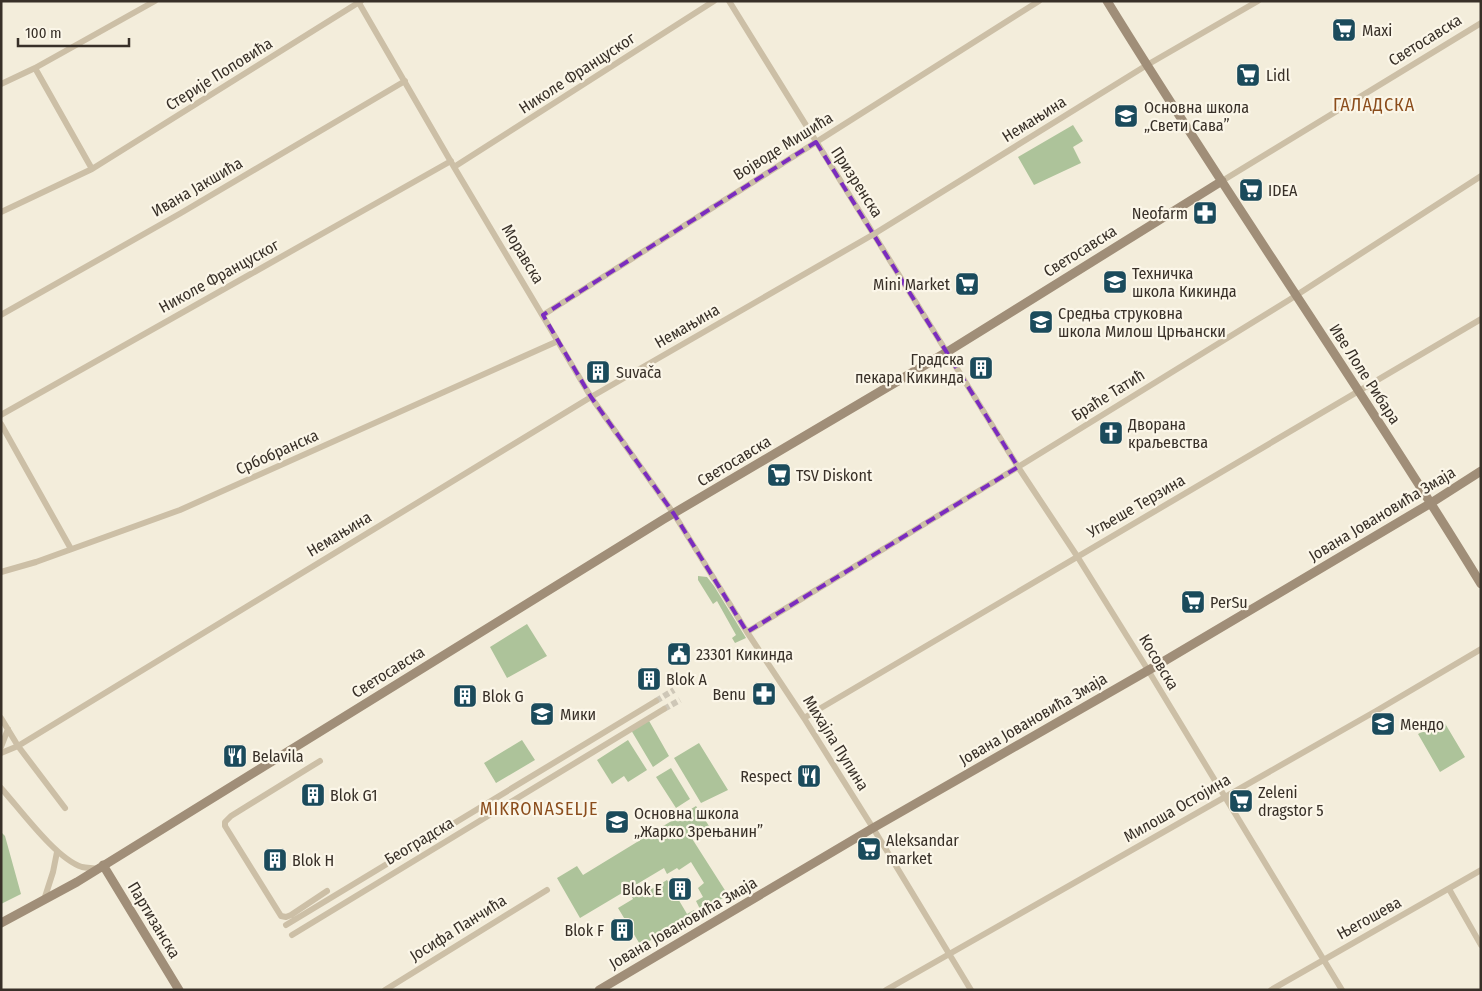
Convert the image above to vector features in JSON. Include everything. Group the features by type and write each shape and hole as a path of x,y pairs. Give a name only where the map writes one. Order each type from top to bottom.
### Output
{"street":[{"path":"1,84 35,68 155,1"},
{"name":"Николе Француског","path":"1,415 453,164 714,1"},
{"name":"Призренска","path":"729,1 947,352"},
{"name":"Војводе Мишића","path":"543,315 1039,1"},
{"name":"Иве Лоле Рибара","path":"1107,1 1432,503 1481,584"},
{"name":"Немањина","path":"1,753 18,746 592,397 874,234 1147,65 1258,1"},
{"name":"Моравска","path":"360,2 453,164 592,397 674,514"},
{"name":"Стерије Поповића","path":"1,212 92,169 360,2"},
{"name":"Светосавска","path":"1,923 100,867 674,514 947,352 1481,23"},
{"path":"35,68 92,169"},
{"name":"Ивана Јакшића","path":"1,315 181,213 405,81"},
{"name":"Браће Татић","path":"747,632 1018,468 1297,295 1481,176"},
{"name":"Угљеше Терзина","path":"804,718 1481,319"},
{"name":"Србобранска","path":"1,572 36,562 180,510 558,341"},
{"name":"Косовска","path":"947,352 1018,468 1077,556 1148,670 1342,990"},
{"path":"1,424 71,548"},
{"name":"Јована Јовановића Змаја","path":"599,990 1432,503 1481,471"},
{"name":"Михајла Пупина","path":"674,514 747,632 874,828 971,990"},
{"name":"Милоша Остојина","path":"886,990 1376,711 1481,648"},
{"name":"Београдска","path":"286,925 656,701"},
{"name":"Београдска","path":"292,935 664,709"},
{"path":"1,718 18,746 65,808"},
{"path":"1,747 8,729"},
{"path":"320,761 231,816 225,822 225,826 281,916 292,915 327,891"},
{"path":"1,788 57,852 83,867 100,867"},
{"path":"44,900 57,852"},
{"name":"Партизанска","path":"100,867 179,990"},
{"name":"Његошева","path":"1271,990 1481,870"},
{"path":"1449,889 1481,944"},
{"name":"Јосифа Панчића","path":"384,990 547,890"}],"highlighted area":[{"path":"816,142 1018,467 747,632 674,514 591,397 543,315"}],"green space":[{"path":"1073,125 1083,141 1073,147 1081,163 1034,185 1018,157"},
{"path":"698,576 707,577 714,586 746,638 735,643 732,638 736,635 717,601 713,604 698,580"},
{"path":"527,624 547,656 507,678 490,647"},
{"path":"648,719 669,756 653,767 631,730"},
{"path":"1443,720 1465,757 1440,772 1418,734"},
{"path":"522,740 535,760 496,783 484,763"},
{"path":"628,740 647,770 628,782 624,776 612,784 597,760"},
{"path":"699,743 728,790 701,803 674,758"},
{"path":"671,768 690,799 676,808 656,777"},
{"path":"696,806 709,826 691,837 728,895 701,911 696,901 703,897 698,888 704,883 691,862 679,870 677,868 667,874 664,868 580,918 557,878 577,866 583,875"},
{"path":"1,832 5,836 21,894 1,904"},
{"path":"667,880 687,914 694,910 696,914 641,946 618,908 633,899 630,893 646,883 650,890"}],"tunnel":[{"path":"656,701 674,690"},
{"path":"664,709 680,700"}],"place":[{"name":"Maxi","path":"1344,30"},
{"name":"Lidl","path":"1248,75"},
{"name":"Основна школа „Свети Сава”","path":"1126,116"},
{"name":"IDEA","path":"1251,190"},
{"name":"Neofarm","path":"1205,213"},
{"name":"Техничка школа Кикинда","path":"1115,282"},
{"name":"Mini Market","path":"967,284"},
{"name":"Средња струковна школа Милош Црњански","path":"1041,322"},
{"name":"Градска пекара Кикинда","path":"981,368"},
{"name":"Suvača","path":"598,372"},
{"name":"Дворана краљевства","path":"1111,433"},
{"name":"TSV Diskont","path":"779,475"},
{"name":"PerSu","path":"1193,602"},
{"name":"23301 Кикинда","path":"679,654"},
{"name":"Blok A","path":"649,679"},
{"name":"Benu","path":"764,694"},
{"name":"Blok G","path":"465,696"},
{"name":"Мики","path":"542,714"},
{"name":"Мендо","path":"1383,724"},
{"name":"Belavila","path":"235,756"},
{"name":"Respect","path":"809,776"},
{"name":"Blok G1","path":"313,795"},
{"name":"Zeleni dragstor 5","path":"1241,801"},
{"name":"Основна школа „Жарко Зрењанин”","path":"617,822"},
{"name":"Aleksandar market","path":"869,849"},
{"name":"Blok H","path":"275,860"},
{"name":"Blok E","path":"680,889"},
{"name":"Blok F","path":"622,930"}],"district":[{"name":"ГАЛАДСКА","path":"1374,105"},
{"name":"MIKRONASELJE","path":"539,809"}]}
